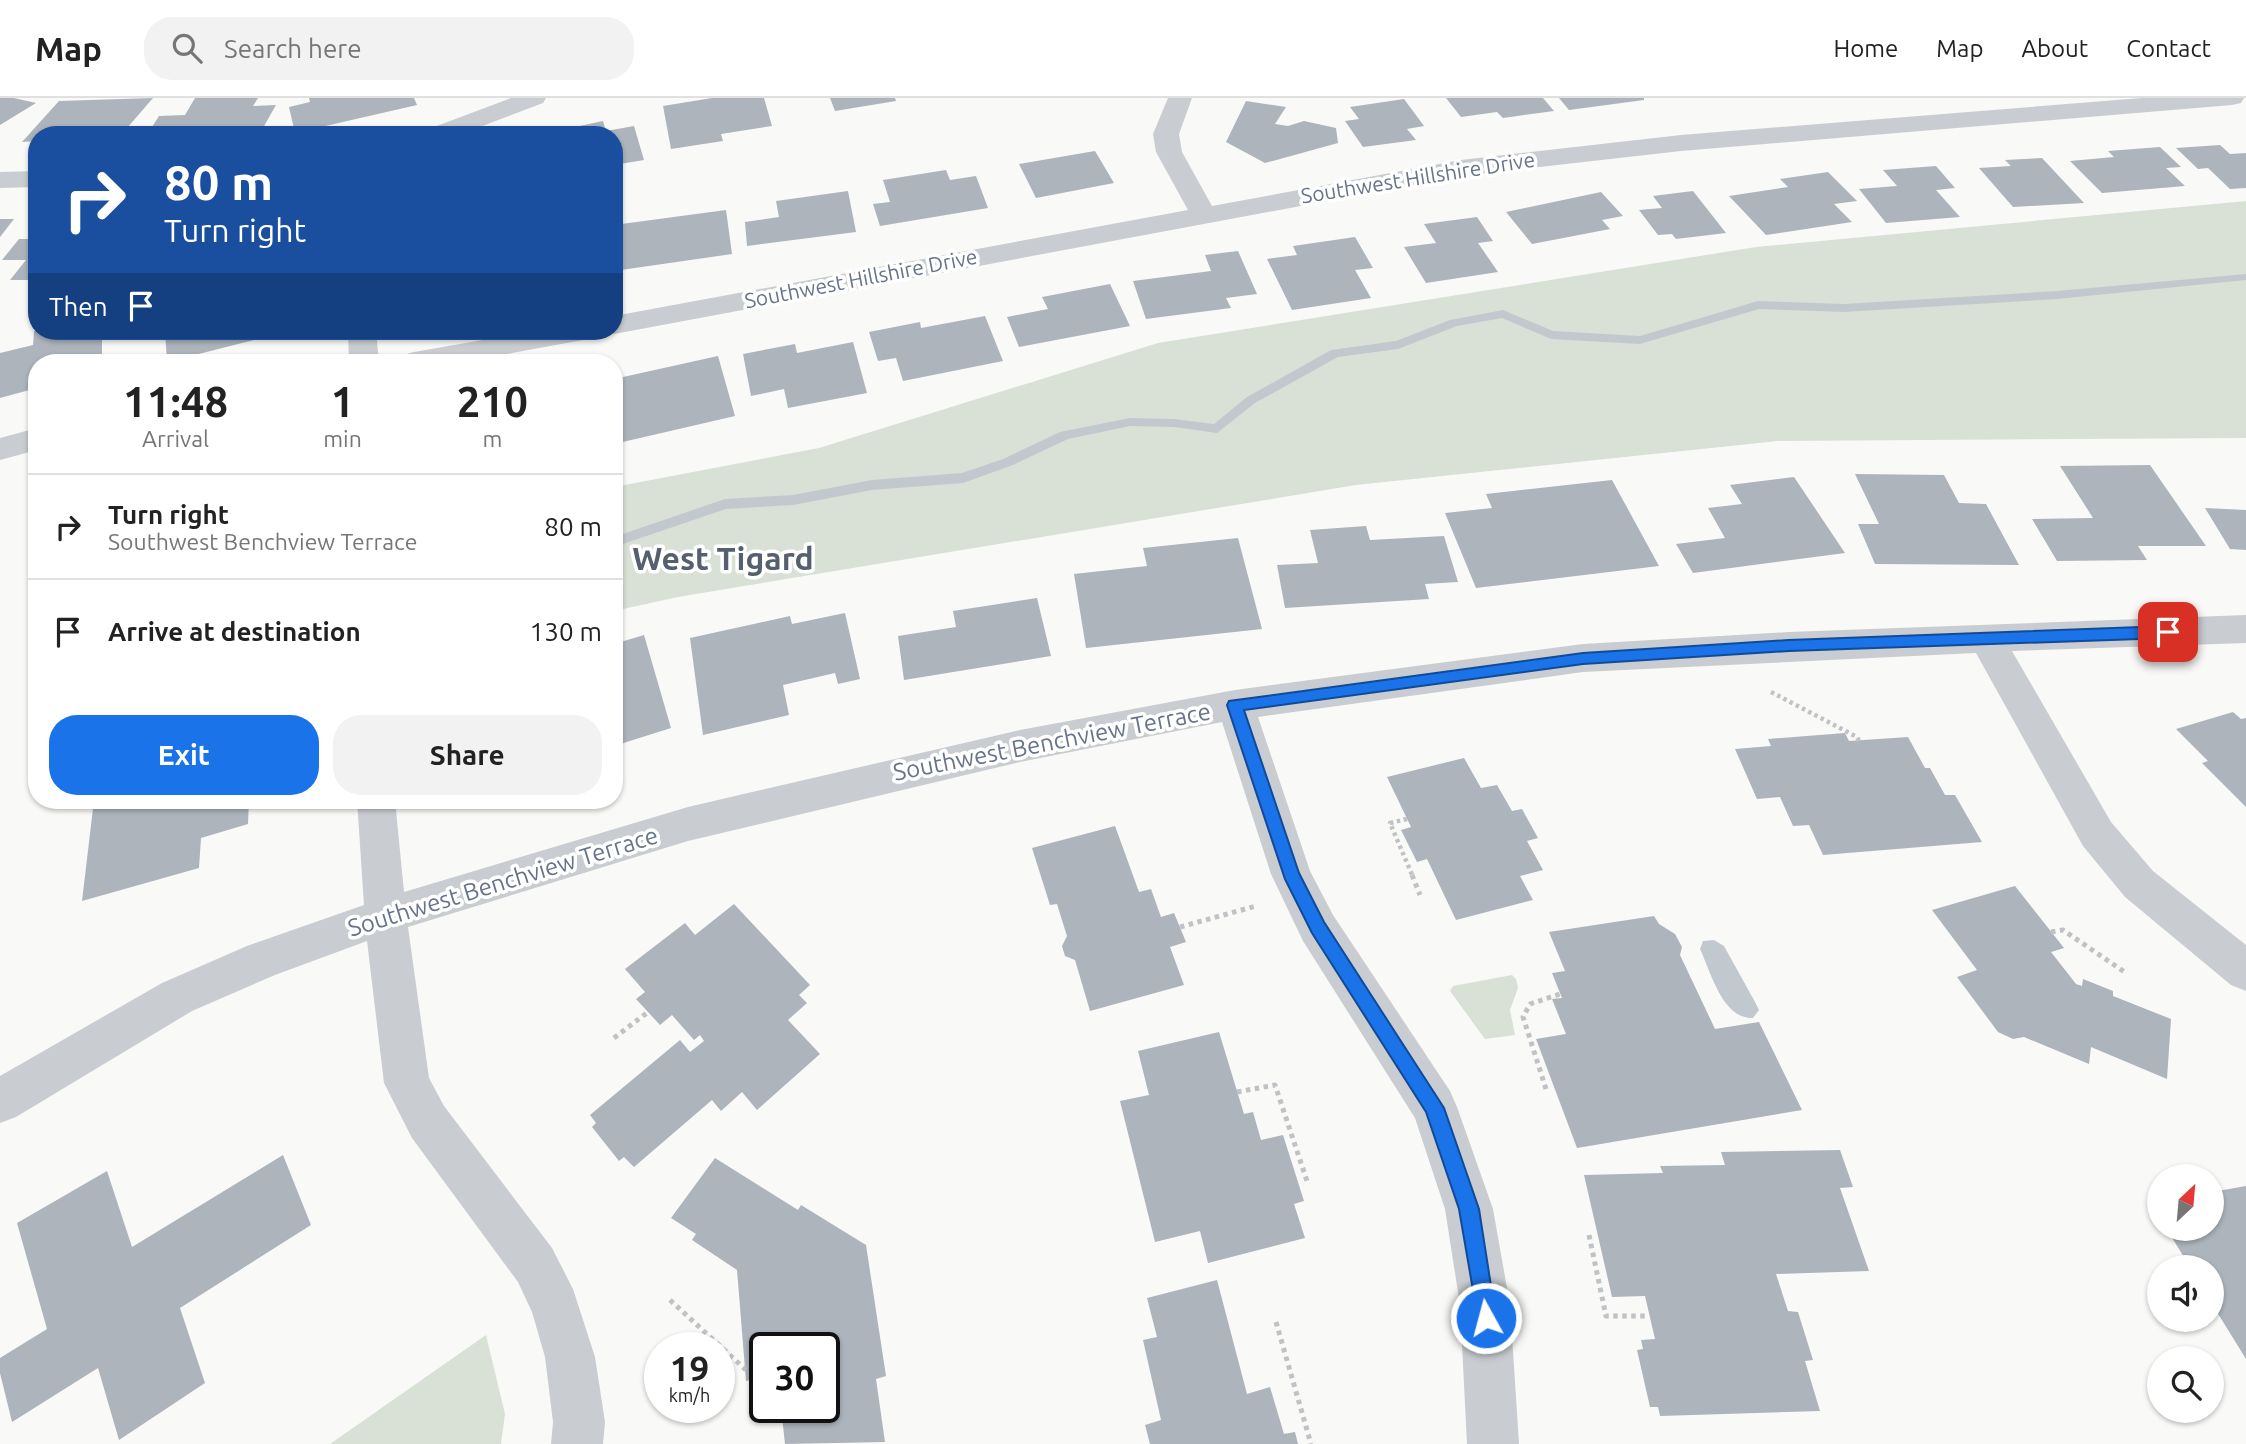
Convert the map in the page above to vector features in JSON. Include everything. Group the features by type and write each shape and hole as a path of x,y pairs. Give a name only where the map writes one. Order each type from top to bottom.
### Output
{"street":[{"path":"459,126 534,98"},
{"path":"1180,98 1166,134 1169,152 1204,215"},
{"name":"Southwest Hillshire Drive","path":"623,323 1461,168 1891,116 2232,98"},
{"path":"0,180 28,179"},
{"path":"458,354 534,340"},
{"path":"0,449 28,441"},
{"name":"Southwest Benchview Terrace","path":"0,1101 97,1041 177,997 262,960 387,915 702,821 1020,746 1235,705 1583,658 1986,638 2246,629"},
{"path":"1986,638 2097,834 2139,884 2246,971"},
{"path":"1235,705 1291,874 1318,928 1434,1108 1469,1209 1485,1306 1493,1444"},
{"path":"377,809 399,1038 407,1083 428,1122 534,1265 555,1307 570,1357 579,1422 577,1444"}],"path":[{"path":"1771,691 1857,737 1859,741"},
{"path":"1407,819 1390,823 1420,895"},
{"path":"1180,927 1257,906"},
{"path":"2051,932 2063,930 2126,973"},
{"path":"1546,1089 1522,1017 1530,1004 1560,994"},
{"path":"614,1038 648,1012"},
{"path":"1237,1092 1275,1085 1307,1181"},
{"path":"1588,1235 1606,1316 1649,1316"},
{"path":"670,1300 746,1370"},
{"path":"1276,1322 1311,1444"}],"shaded area":[{"path":"2246,201 2246,438 1778,441 1356,485 678,597 623,609 623,485 819,448 1158,343 1756,247"},
{"path":"1714,940 1724,946 1759,1010 1753,1018 1733,1011 1713,981 1700,949 1703,941"},
{"path":"1512,975 1518,988 1510,1010 1515,1035 1485,1039 1450,991 1453,986"},
{"path":"486,1335 505,1414 501,1444 330,1444"}],"building":[{"path":"0,98 14,98 36,103 0,125"},
{"path":"153,98 129,126 36,126 59,101"},
{"path":"195,98 258,98 253,106 276,105 264,126 153,126 159,116 185,115"},
{"path":"309,98 414,98 417,105 326,126 293,126 289,107 310,102"},
{"path":"712,98 764,98 772,126 721,134 723,141 671,149 663,106"},
{"path":"830,98 895,98 896,101 835,111"},
{"path":"1446,98 1543,98 1554,111 1503,118 1497,112 1461,117"},
{"path":"1559,98 1644,98 1644,100 1569,110"},
{"path":"1404,99 1424,126 1407,129 1416,140 1363,147 1345,121 1359,119 1350,107"},
{"path":"1246,101 1286,107 1275,124 1288,126 1304,121 1336,128 1338,143 1265,163 1226,142"},
{"path":"603,121 604,126 579,126"},
{"path":"634,126 644,160 623,164 623,128"},
{"path":"2220,145 2230,154 2246,153 2246,188 2230,189 2208,168 2198,169 2176,148"},
{"path":"2160,147 2181,167 2166,168 2185,186 2102,193 2070,161 2114,157 2108,151"},
{"path":"1095,151 1114,183 1036,198 1019,164"},
{"path":"2042,158 2084,203 2013,207 1979,168 2011,166 2005,160"},
{"path":"1936,166 1955,188 1936,190 1960,217 1886,223 1859,189 1897,186 1883,170"},
{"path":"946,170 950,180 976,176 988,208 880,226 873,204 890,202 883,180"},
{"path":"1828,172 1857,201 1834,204 1852,222 1766,235 1729,196 1788,187 1780,179"},
{"path":"848,191 856,232 747,246 745,222 779,217 776,201"},
{"path":"1693,191 1726,233 1676,239 1672,234 1658,235 1639,210 1662,208 1653,196"},
{"path":"1601,192 1623,216 1602,220 1610,229 1532,244 1506,212"},
{"path":"726,210 732,254 623,270 623,224"},
{"path":"1477,217 1493,241 1478,243 1498,272 1426,283 1404,247 1436,243 1424,224"},
{"path":"0,219 14,219 0,237"},
{"path":"1355,237 1373,268 1355,270 1371,298 1292,310 1267,259 1297,255 1293,246"},
{"path":"19,239 28,239 28,280 10,280 26,260 2,260"},
{"path":"1238,251 1257,294 1226,298 1231,308 1146,319 1133,281 1211,271 1205,255"},
{"path":"1110,284 1130,326 1019,347 1007,317 1048,309 1042,297"},
{"path":"985,316 1003,361 903,381 896,358 878,361 869,332 920,322 921,328"},
{"path":"33,340 102,340 102,354 28,354 28,390 0,398 0,353 33,345"},
{"path":"166,340 254,340 199,354 166,354"},
{"path":"853,342 867,393 788,408 784,389 751,396 743,354 795,344 797,353"},
{"path":"718,356 735,416 623,442 623,377"},
{"path":"2150,465 2206,546 2138,546 2147,560 2057,561 2032,519 2093,518 2060,466"},
{"path":"1855,474 1944,475 1959,503 1986,504 2019,565 1875,564 1858,524 1879,524"},
{"path":"1794,477 1845,553 1693,573 1676,544 1725,538 1708,508 1742,504 1730,485"},
{"path":"1612,480 1659,566 1476,588 1445,513 1492,508 1486,494"},
{"path":"2205,508 2246,510 2246,550 2230,549"},
{"path":"1366,526 1370,540 1444,536 1458,582 1425,584 1429,599 1285,608 1277,565 1318,563 1310,530"},
{"path":"1238,538 1262,629 1086,648 1074,574 1147,566 1143,548"},
{"path":"1037,598 1051,656 904,680 898,636 956,627 953,611"},
{"path":"845,613 860,679 838,684 835,673 783,685 789,715 703,735 690,638 790,616 792,624"},
{"path":"644,635 671,728 623,743 623,641"},
{"path":"2233,712 2241,719 2246,718 2246,807 2202,763 2208,761 2176,729"},
{"path":"1845,733 1849,741 1908,737 1925,768 1930,768 1945,795 1955,795 1982,842 1823,855 1809,825 1793,826 1780,797 1757,799 1735,749 1771,746 1768,739"},
{"path":"1464,758 1481,788 1497,785 1512,811 1522,809 1538,838 1527,841 1543,870 1520,876 1533,900 1456,920 1427,859 1417,862 1401,830 1411,827 1387,777"},
{"path":"93,809 249,809 248,824 201,838 199,868 82,901"},
{"path":"1115,826 1139,892 1151,889 1161,917 1174,913 1186,942 1170,947 1184,985 1090,1011 1075,960 1065,956 1062,946 1067,936 1057,904 1050,905 1032,848"},
{"path":"2015,886 2064,948 2051,952 2076,984 2082,986 2083,979 2113,991 2113,996 2171,1019 2167,1079 2091,1047 2089,1064 2024,1037 2013,1039 1998,1032 1957,977 1977,970 1932,910"},
{"path":"734,904 810,985 799,995 807,1003 788,1020 820,1054 757,1110 742,1092 721,1111 712,1100 634,1167 624,1157 619,1161 592,1127 596,1123 590,1115 680,1040 690,1052 704,1041 700,1035 694,1040 672,1015 660,1025 636,999 645,992 625,969 685,923 695,935"},
{"path":"1654,916 1659,924 1675,934 1682,947 1680,955 1715,1029 1759,1022 1802,1110 1577,1148 1536,1039 1566,1034 1552,999 1562,998 1552,973 1565,971 1549,932"},
{"path":"1219,1032 1244,1114 1253,1112 1261,1140 1283,1135 1304,1201 1294,1204 1305,1238 1208,1263 1200,1231 1155,1242 1120,1101 1149,1095 1138,1051"},
{"path":"1840,1150 1853,1187 1840,1188 1869,1271 1776,1274 1788,1311 1798,1312 1813,1360 1805,1361 1820,1411 1660,1416 1658,1407 1650,1407 1637,1350 1643,1349 1641,1340 1655,1339 1645,1296 1612,1297 1584,1175 1663,1173 1660,1166 1725,1165 1721,1152"},
{"path":"283,1155 311,1225 180,1308 205,1383 119,1440 98,1368 12,1422 0,1373 0,1358 47,1329 17,1223 107,1171 132,1247"},
{"path":"715,1158 798,1210 801,1205 866,1245 886,1376 876,1379 885,1442 785,1444 783,1423 840,1423 840,1332 749,1332 749,1380 746,1381 737,1270 692,1240 696,1234 671,1218"},
{"path":"2246,1186 2246,1359 2224,1323 2224,1255 2183,1255 2174,1241 2224,1241 2224,1190"},
{"path":"1217,1280 1247,1394 1270,1387 1284,1434 1295,1432 1298,1444 1150,1444 1145,1425 1161,1420 1143,1340 1157,1337 1147,1298"}],"waterway":[{"path":"623,539 725,504 793,500 872,485 963,478 1008,462 1065,435 1130,422 1174,423 1217,429 1251,400 1335,353 1398,345 1454,323 1503,314 1551,335 1640,340 1758,305 1844,308 2057,295 2246,277"}],"district":[{"name":"West Tigard","path":"723,559"}],"route":[{"path":"1486,1318 1469,1209 1434,1108 1318,928 1291,874 1235,705 1583,658 1789,646 2168,632"}]}
